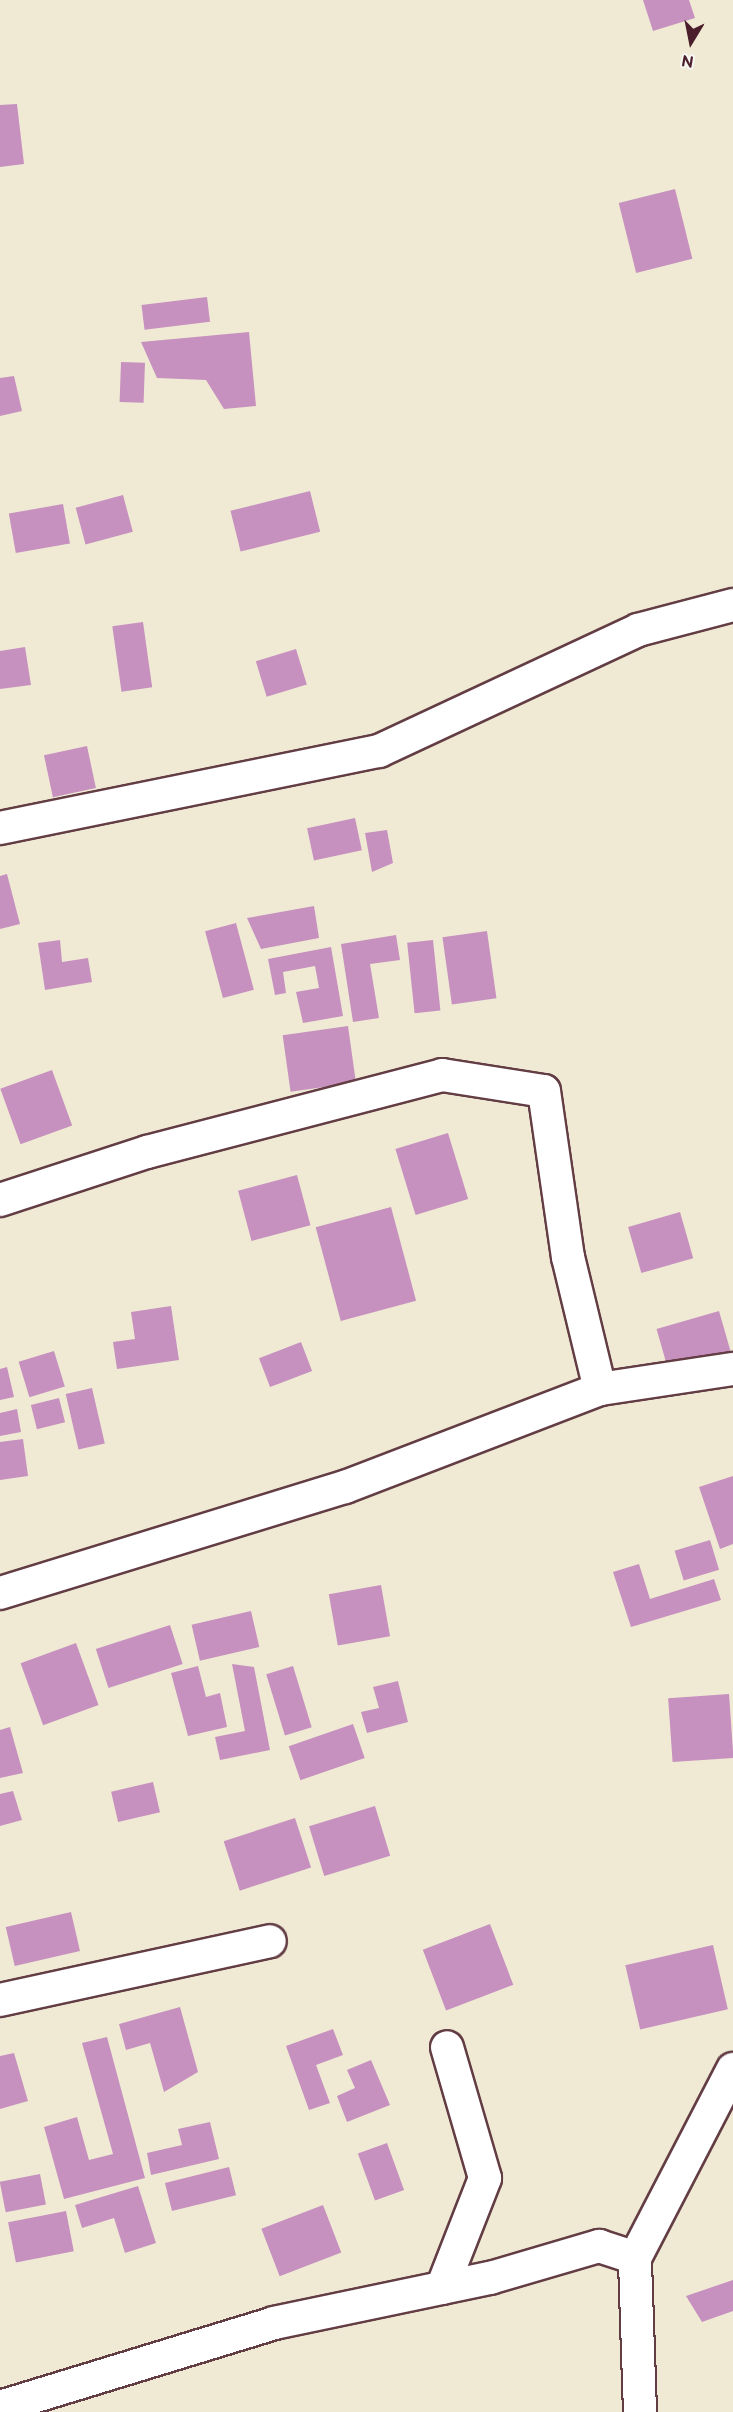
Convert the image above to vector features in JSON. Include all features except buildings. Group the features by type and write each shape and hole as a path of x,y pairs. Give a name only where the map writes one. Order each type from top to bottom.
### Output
{"street":[{"path":"0,828 379,751 638,630 733,605"},
{"path":"0,1200 147,1152 442,1075 544,1091 568,1257 600,1389"},
{"path":"0,1593 345,1487 600,1389 733,1369"},
{"path":"0,2000 270,1941"},
{"path":"441,2288 485,2178 447,2047"},
{"path":"640,2412 635,2258 733,2069"},
{"path":"0,2407 274,2323 441,2288 599,2246 635,2258"}]}
